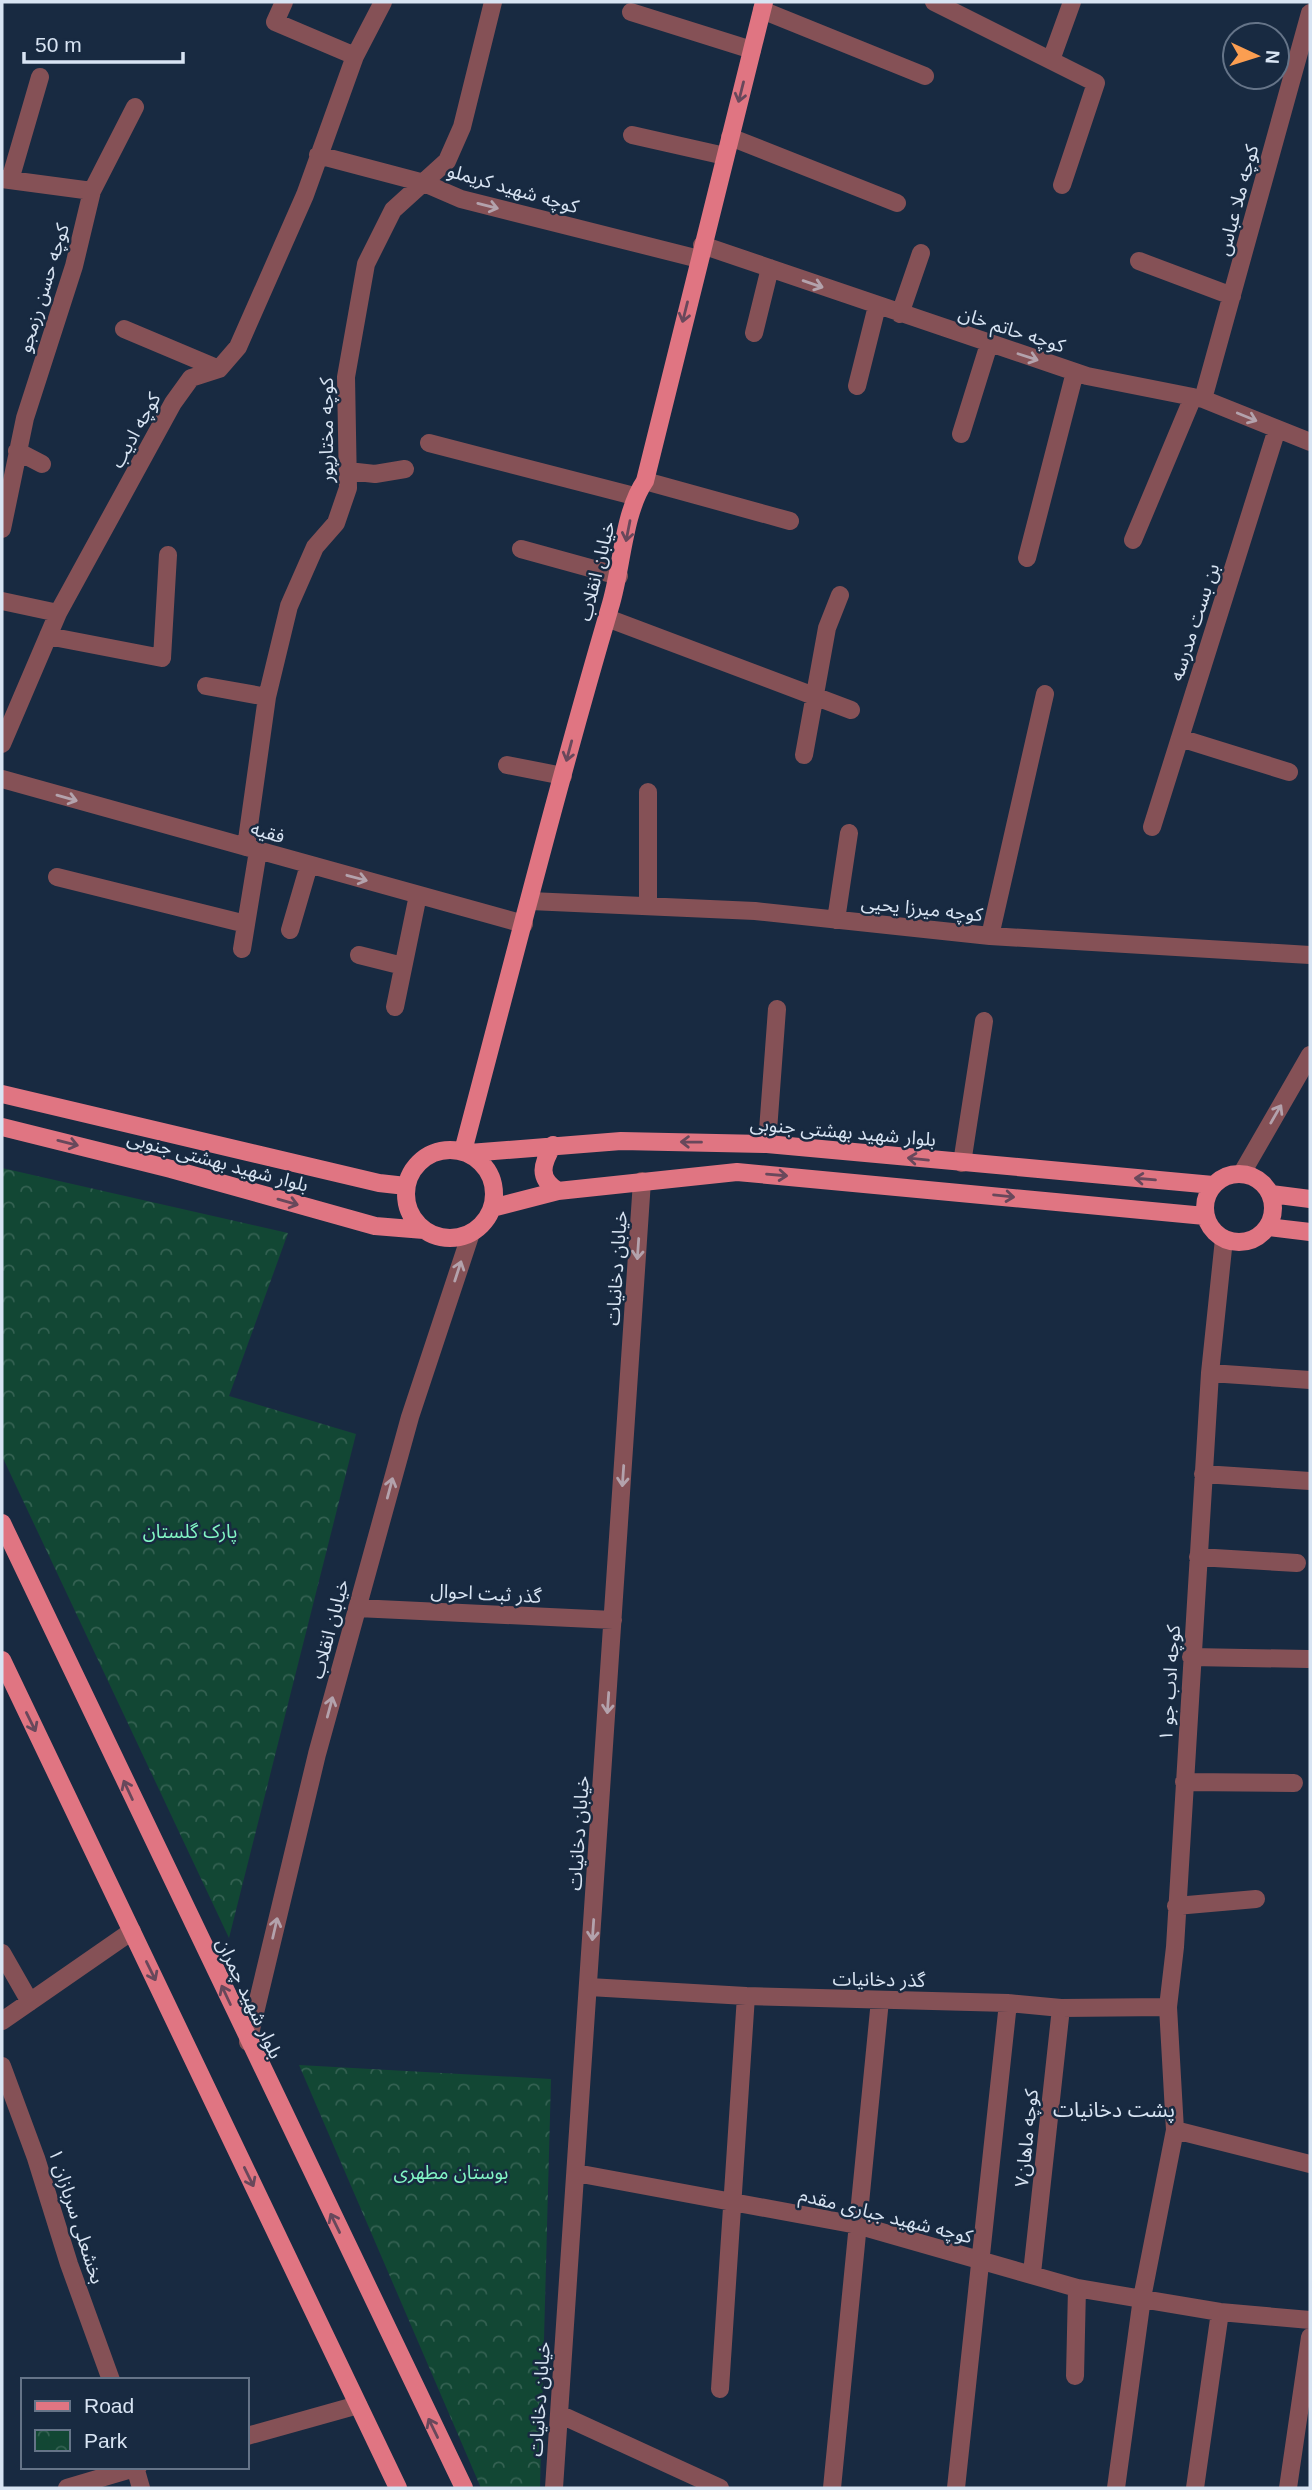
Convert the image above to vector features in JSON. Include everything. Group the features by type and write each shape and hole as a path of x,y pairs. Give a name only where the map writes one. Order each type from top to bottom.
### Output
{"main road":[{"name":"خیابان انقلاب","path":"466,1152 563,776 619,576 634,496 645,481 763,6"},
{"name":"بلوار شهید بهشتی جنوبی","path":"2,1094 379,1183 406,1186"},
{"name":"بلوار شهید بهشتی جنوبی","path":"2,1127 171,1169 375,1226 424,1230"},
{"name":"بلوار شهید بهشتی جنوبی","path":"466,1152 621,1141 767,1144 1213,1185"},
{"path":"553,1145 545,1159 542,1172 546,1183 558,1191"},
{"path":"448,1149 466,1152 488,1170 495,1195 492,1208 480,1227 471,1233 447,1238 424,1230 409,1211 406,1186 415,1166 433,1152 448,1149"},
{"path":"492,1208 558,1191 737,1172 1205,1216"},
{"path":"1242,1173 1259,1179 1271,1194 1274,1211 1268,1227 1256,1238 1240,1243 1224,1239 1212,1230 1205,1216 1205,1199 1213,1185 1226,1175 1242,1173"},
{"path":"1271,1194 1310,1199"},
{"path":"1268,1227 1310,1232"},
{"name":"بلوار شهید چمران","path":"2,1523 248,2042 464,2488"},
{"path":"2,1660 398,2488"}],"street":[{"path":"284,2 275,22 355,57"},
{"name":"کوچه ادیب","path":"2,744 58,613 173,403 191,379 219,369 237,346 304,195 355,57 383,2"},
{"name":"کوچه مختارپور","path":"242,949 267,697 289,606 315,547 336,523 348,488 346,377 366,264 393,210 447,161 462,127 493,2"},
{"path":"934,2 1096,83 1062,185"},
{"path":"1051,60 1072,2"},
{"path":"763,6 925,76"},
{"path":"631,12 752,50"},
{"name":"کوچه ملا عباس","path":"1133,540 1198,398 1232,296 1310,13"},
{"path":"40,77 6,180 92,191"},
{"name":"کوچه حسن رزمجو","path":"2,529 25,418 74,266 92,191 135,107"},
{"path":"632,135 724,156"},
{"path":"730,137 897,203"},
{"name":"کوچه شهید کریملو","path":"318,155 424,183 461,199 700,252"},
{"name":"کوچه حاتم خان","path":"700,252 770,268 1076,372 1198,398 1310,442"},
{"path":"900,314 921,253"},
{"path":"1139,261 1232,296"},
{"path":"754,333 770,268"},
{"path":"858,386 877,306"},
{"path":"124,329 219,369"},
{"path":"961,434 989,344"},
{"path":"1027,558 1076,372"},
{"name":"بن بست مدرسه","path":"1152,827 1277,429"},
{"path":"429,443 634,496"},
{"path":"17,452 42,464"},
{"path":"348,471 375,474 405,469"},
{"path":"645,481 790,521"},
{"path":"521,549 619,576"},
{"path":"48,636 162,657 168,555"},
{"path":"804,755 827,628 840,595"},
{"path":"2,601 58,613"},
{"path":"607,618 851,710"},
{"path":"206,686 267,697"},
{"path":"990,936 1045,694"},
{"path":"1180,738 1289,772"},
{"path":"507,765 563,776"},
{"name":"فقیه","path":"2,779 524,924"},
{"path":"648,792 648,906"},
{"path":"836,920 849,833"},
{"path":"289,930 309,865"},
{"path":"57,877 246,924"},
{"path":"395,1007 418,895"},
{"name":"کوچه میرزا یحیی","path":"530,901 755,911 990,936 1310,954"},
{"path":"359,956 403,966"},
{"path":"767,1144 777,1009"},
{"path":"962,1163 984,1021"},
{"path":"1242,1173 1310,1055"},
{"name":"خیابان دخانیات","path":"554,2488 642,1181"},
{"name":"خیابان انقلاب","path":"248,2042 317,1754 357,1608 410,1417 471,1233"},
{"name":"کوچه ادب جو ۱","path":"1116,2488 1142,2298 1175,2130 1168,2007 1175,1947 1210,1373 1224,1239"},
{"path":"1210,1373 1310,1380"},
{"path":"1203,1474 1310,1481"},
{"path":"1198,1557 1297,1563"},
{"name":"گذر ثبت احوال","path":"357,1608 613,1620"},
{"path":"1191,1657 1308,1659"},
{"path":"1184,1782 1294,1783"},
{"path":"1176,1906 1256,1899"},
{"path":"2,2021 132,1931"},
{"path":"2,1954 30,2002"},
{"name":"گذر دخانیات","path":"589,1987 746,1996 1008,2003 1061,2008 1168,2007"},
{"path":"719,2389 746,1996"},
{"path":"832,2488 880,2000"},
{"path":"956,2488 1008,2003"},
{"name":"کوچه ماهان۷","path":"1032,2273 1061,2008"},
{"name":"بخشعلی سربازان ۱","path":"2,2066 110,2378"},
{"path":"1175,2130 1310,2165"},
{"name":"کوچه شهید جباری مقدم","path":"576,2173 857,2225 1077,2288 1220,2312 1310,2319"},
{"path":"1075,2376 1077,2288"},
{"path":"1195,2488 1220,2312"},
{"path":"1288,2488 1310,2337"},
{"path":"248,2436 358,2405"},
{"path":"559,2414 720,2488"},
{"path":"67,2488 133,2469"},
{"path":"136,2469 141,2488"}],"green space":[{"name":"پارک گلستان","path":"2,1168 288,1233 229,1396 356,1434 229,1938 2,1456"},
{"name":"بوستان مطهری","path":"299,2065 551,2079 540,2488 481,2488"}],"district":[{"name":"پشت دخانیات","path":"1114,2110"}]}
